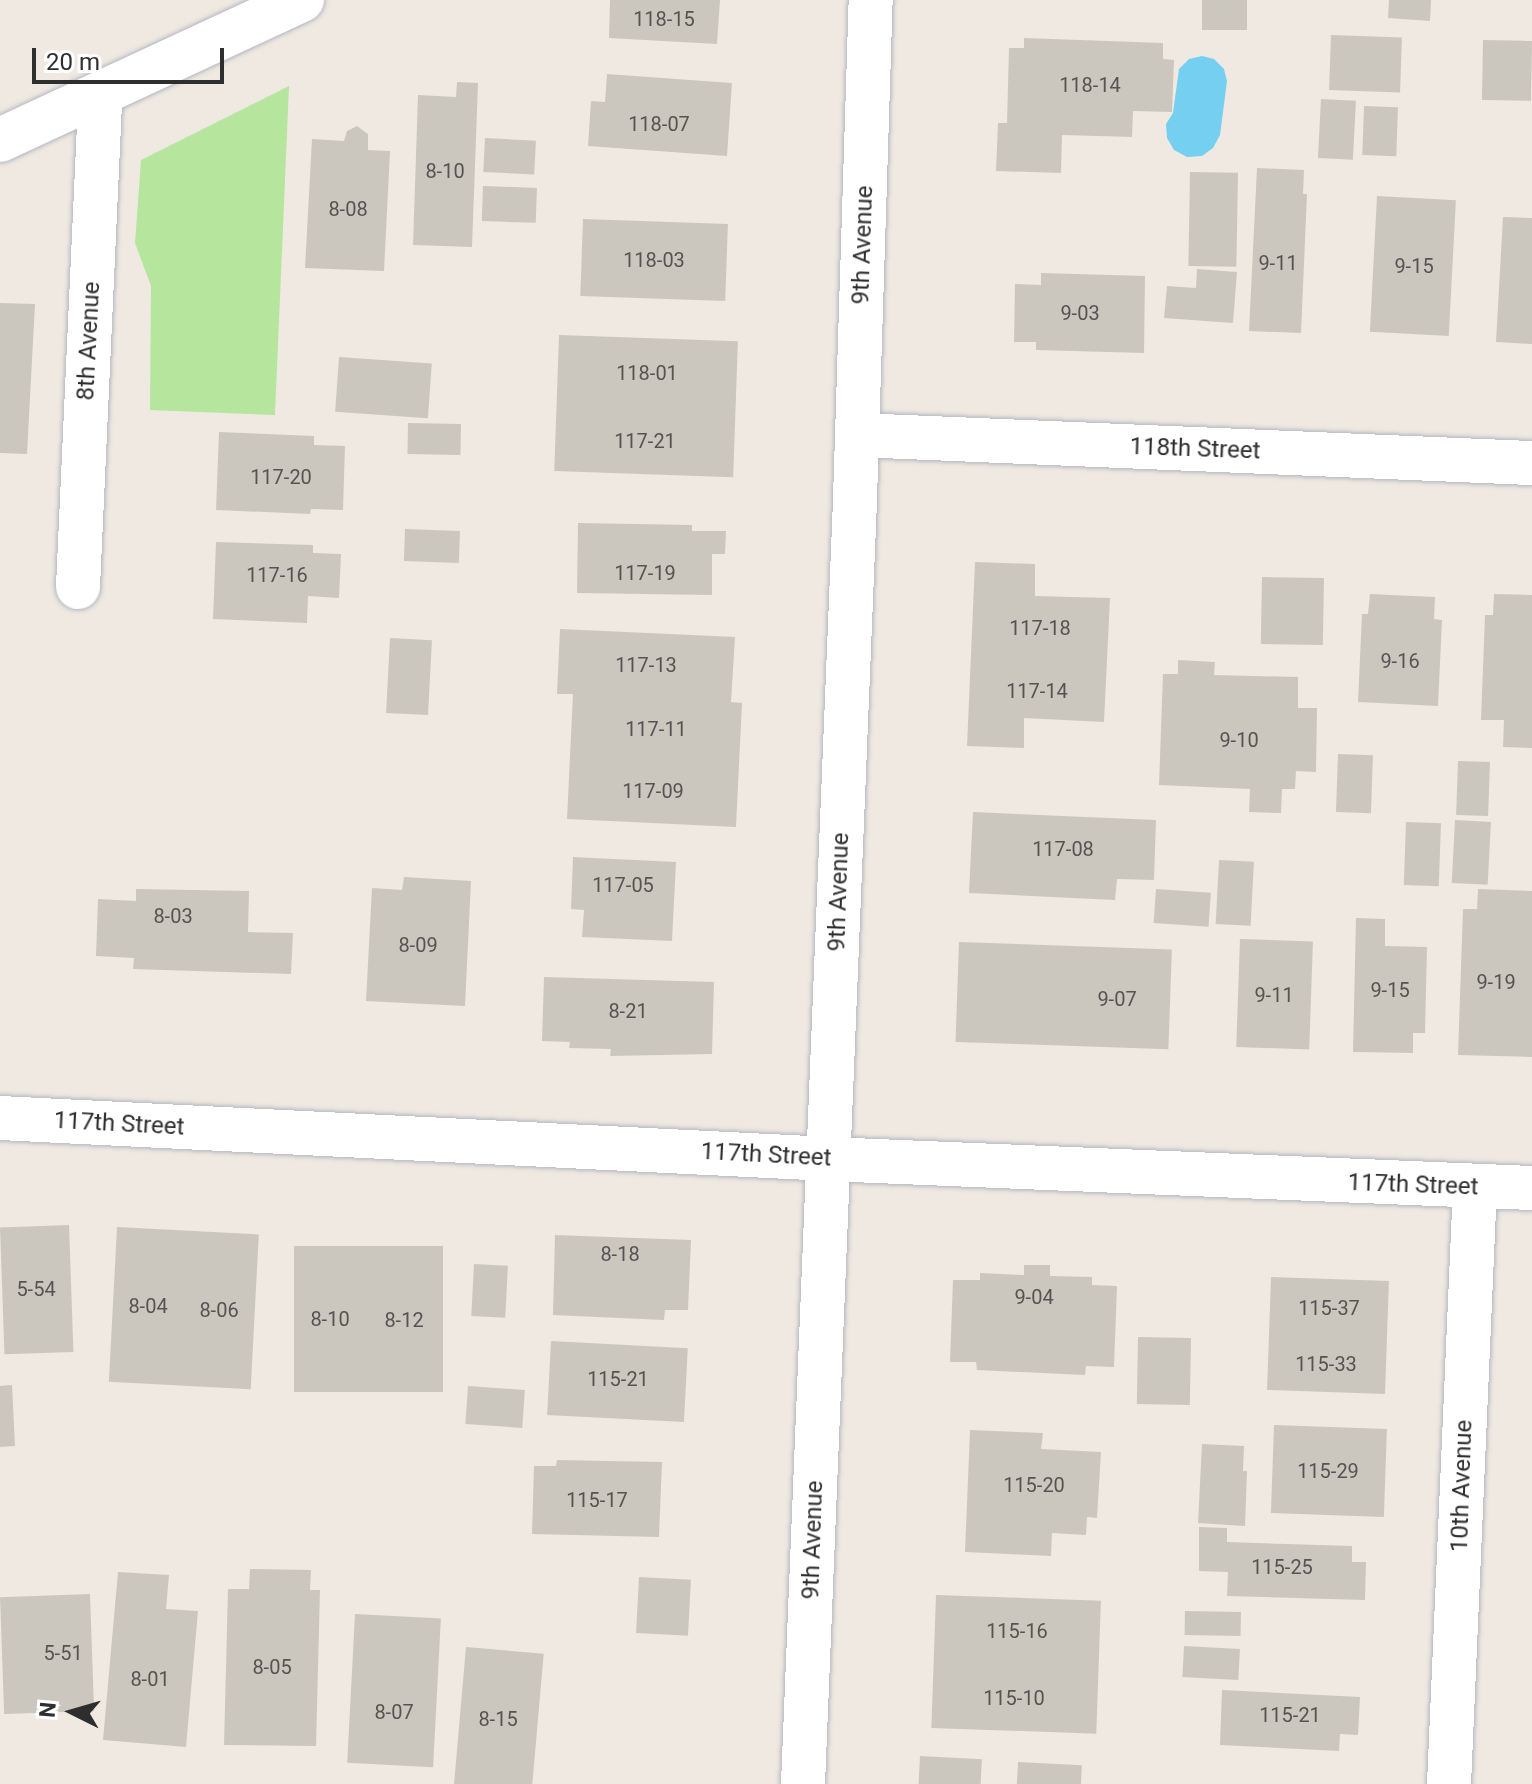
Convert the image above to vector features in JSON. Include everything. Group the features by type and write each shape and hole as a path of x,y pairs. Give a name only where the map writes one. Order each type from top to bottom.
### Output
{"street":[{"path":"0,140 302,0"},
{"name":"9th Avenue","path":"803,1784 857,435 871,0"},
{"name":"8th Avenue","path":"78,587 100,95"},
{"name":"118th Street","path":"857,435 1532,463"},
{"name":"117th Street","path":"0,1118 828,1159 1532,1188"},
{"name":"10th Avenue","path":"1449,1784 1475,1187"}],"green space":[{"path":"289,86 275,415 150,410 151,286 135,243 141,160"}],"water":[{"path":"1202,56 1214,59 1224,69 1227,81 1220,135 1213,148 1202,156 1187,157 1174,150 1167,138 1166,124 1173,113 1179,69 1189,59"}],"building":[{"path":"610,0 720,0 717,44 609,38"},
{"path":"1202,0 1247,0 1247,30 1202,30"},
{"path":"1389,0 1431,0 1430,21 1388,18"},
{"path":"1331,35 1402,37 1400,92 1329,90"},
{"path":"1024,38 1163,43 1163,59 1174,60 1172,112 1133,111 1132,137 1062,135 1061,173 996,171 998,123 1007,123 1009,48 1024,48"},
{"path":"1483,40 1532,41 1531,101 1482,100"},
{"path":"607,74 732,83 727,156 588,146 591,101 605,102"},
{"path":"457,82 478,83 472,247 413,245 418,95 456,97"},
{"path":"1321,99 1356,101 1353,160 1318,158"},
{"path":"1364,106 1398,107 1396,156 1362,155"},
{"path":"357,126 368,134 368,150 390,151 384,271 305,268 312,139 344,141 347,131"},
{"path":"485,138 536,141 534,175 483,172"},
{"path":"1257,168 1304,170 1303,194 1307,194 1301,333 1249,331"},
{"path":"1190,172 1238,173 1236,267 1188,266"},
{"path":"483,186 537,188 536,223 482,221"},
{"path":"1377,196 1456,200 1449,336 1370,332"},
{"path":"1503,217 1532,218 1532,344 1496,342"},
{"path":"583,219 728,224 725,301 580,296"},
{"path":"1197,269 1237,272 1233,323 1164,318 1167,286 1196,288"},
{"path":"1041,273 1145,276 1144,353 1036,350 1036,342 1014,342 1015,284 1041,285"},
{"path":"0,303 35,304 27,454 0,453"},
{"path":"559,335 738,341 733,477 554,471"},
{"path":"339,357 432,363 428,418 335,412"},
{"path":"408,423 461,424 460,455 407,454"},
{"path":"219,432 314,436 314,445 345,446 343,510 311,509 310,514 216,510"},
{"path":"578,523 692,525 692,531 726,531 725,554 712,554 712,595 577,593"},
{"path":"405,529 460,531 459,563 404,561"},
{"path":"216,542 313,545 313,553 341,554 339,598 308,596 307,623 213,619"},
{"path":"975,562 1035,564 1035,596 1110,598 1104,722 1024,718 1024,748 967,746"},
{"path":"1262,577 1324,578 1323,645 1261,644"},
{"path":"1370,594 1435,597 1434,619 1442,620 1438,706 1358,702 1362,614 1368,614"},
{"path":"1494,594 1532,595 1532,748 1503,747 1504,720 1481,720 1485,615 1493,615"},
{"path":"560,629 735,637 731,702 742,703 736,827 567,819 573,694 557,694"},
{"path":"390,638 432,640 428,715 386,713"},
{"path":"1178,660 1215,662 1214,675 1298,677 1298,708 1317,708 1316,772 1296,771 1295,789 1282,789 1281,813 1249,812 1250,789 1159,785 1163,674 1178,674"},
{"path":"1338,754 1373,755 1371,813 1336,812"},
{"path":"1458,761 1490,762 1488,816 1456,815"},
{"path":"973,812 1156,820 1154,880 1117,879 1115,900 969,893"},
{"path":"1455,820 1491,822 1488,885 1452,883"},
{"path":"1406,822 1441,823 1439,886 1404,885"},
{"path":"573,857 676,862 672,941 582,937 584,910 571,909"},
{"path":"1219,860 1254,862 1251,926 1216,924"},
{"path":"404,877 471,881 465,1006 366,1001 372,888 402,890"},
{"path":"136,889 249,891 248,932 293,933 291,974 133,969 134,958 96,956 98,899 136,901"},
{"path":"1156,889 1211,893 1208,927 1154,923"},
{"path":"1478,889 1532,891 1532,1057 1458,1055 1463,909 1477,909"},
{"path":"1356,918 1385,919 1385,946 1427,947 1425,1033 1413,1033 1413,1053 1353,1052"},
{"path":"1240,939 1313,942 1309,1049 1236,1047"},
{"path":"959,942 1172,949 1168,1049 956,1042"},
{"path":"544,977 714,982 712,1054 610,1056 611,1049 569,1048 570,1042 542,1041"},
{"path":"69,1225 73,1352 4,1354 0,1227"},
{"path":"117,1227 259,1234 251,1389 109,1382"},
{"path":"555,1235 691,1240 688,1310 665,1310 664,1320 553,1315"},
{"path":"294,1246 443,1246 443,1392 294,1392"},
{"path":"474,1264 508,1266 505,1318 471,1316"},
{"path":"1024,1265 1050,1265 1050,1276 1092,1277 1092,1285 1117,1286 1114,1367 1086,1366 1085,1375 977,1370 976,1362 950,1362 953,1280 980,1280 980,1273 1024,1275"},
{"path":"1271,1277 1389,1281 1385,1394 1267,1390"},
{"path":"1138,1337 1191,1338 1190,1405 1137,1404"},
{"path":"551,1341 688,1348 684,1422 547,1415"},
{"path":"12,1385 15,1446 0,1447 0,1386"},
{"path":"468,1386 525,1390 522,1428 465,1424"},
{"path":"1274,1425 1387,1429 1384,1517 1271,1513"},
{"path":"970,1430 1043,1433 1041,1449 1101,1452 1097,1518 1087,1517 1086,1535 1052,1533 1051,1556 965,1552"},
{"path":"1202,1444 1244,1446 1243,1471 1247,1471 1245,1526 1198,1523"},
{"path":"557,1460 662,1462 659,1537 532,1534 534,1466 556,1466"},
{"path":"1199,1527 1227,1528 1227,1542 1352,1546 1352,1562 1366,1562 1365,1600 1227,1596 1228,1572 1199,1571"},
{"path":"250,1569 311,1570 310,1590 320,1590 316,1746 224,1745 228,1589 249,1589"},
{"path":"118,1572 169,1575 166,1609 198,1611 186,1747 103,1740"},
{"path":"639,1577 691,1580 688,1636 636,1633"},
{"path":"90,1594 94,1711 4,1714 0,1597"},
{"path":"936,1595 1101,1601 1096,1734 931,1728"},
{"path":"1185,1611 1241,1612 1241,1636 1185,1635"},
{"path":"355,1614 441,1619 433,1767 347,1763"},
{"path":"1184,1646 1240,1649 1238,1680 1182,1677"},
{"path":"466,1647 544,1654 532,1784 454,1784"},
{"path":"1222,1690 1360,1697 1358,1735 1340,1734 1339,1751 1220,1745"},
{"path":"920,1756 982,1759 981,1784 919,1784"},
{"path":"1018,1762 1082,1765 1081,1784 1017,1784"}]}
